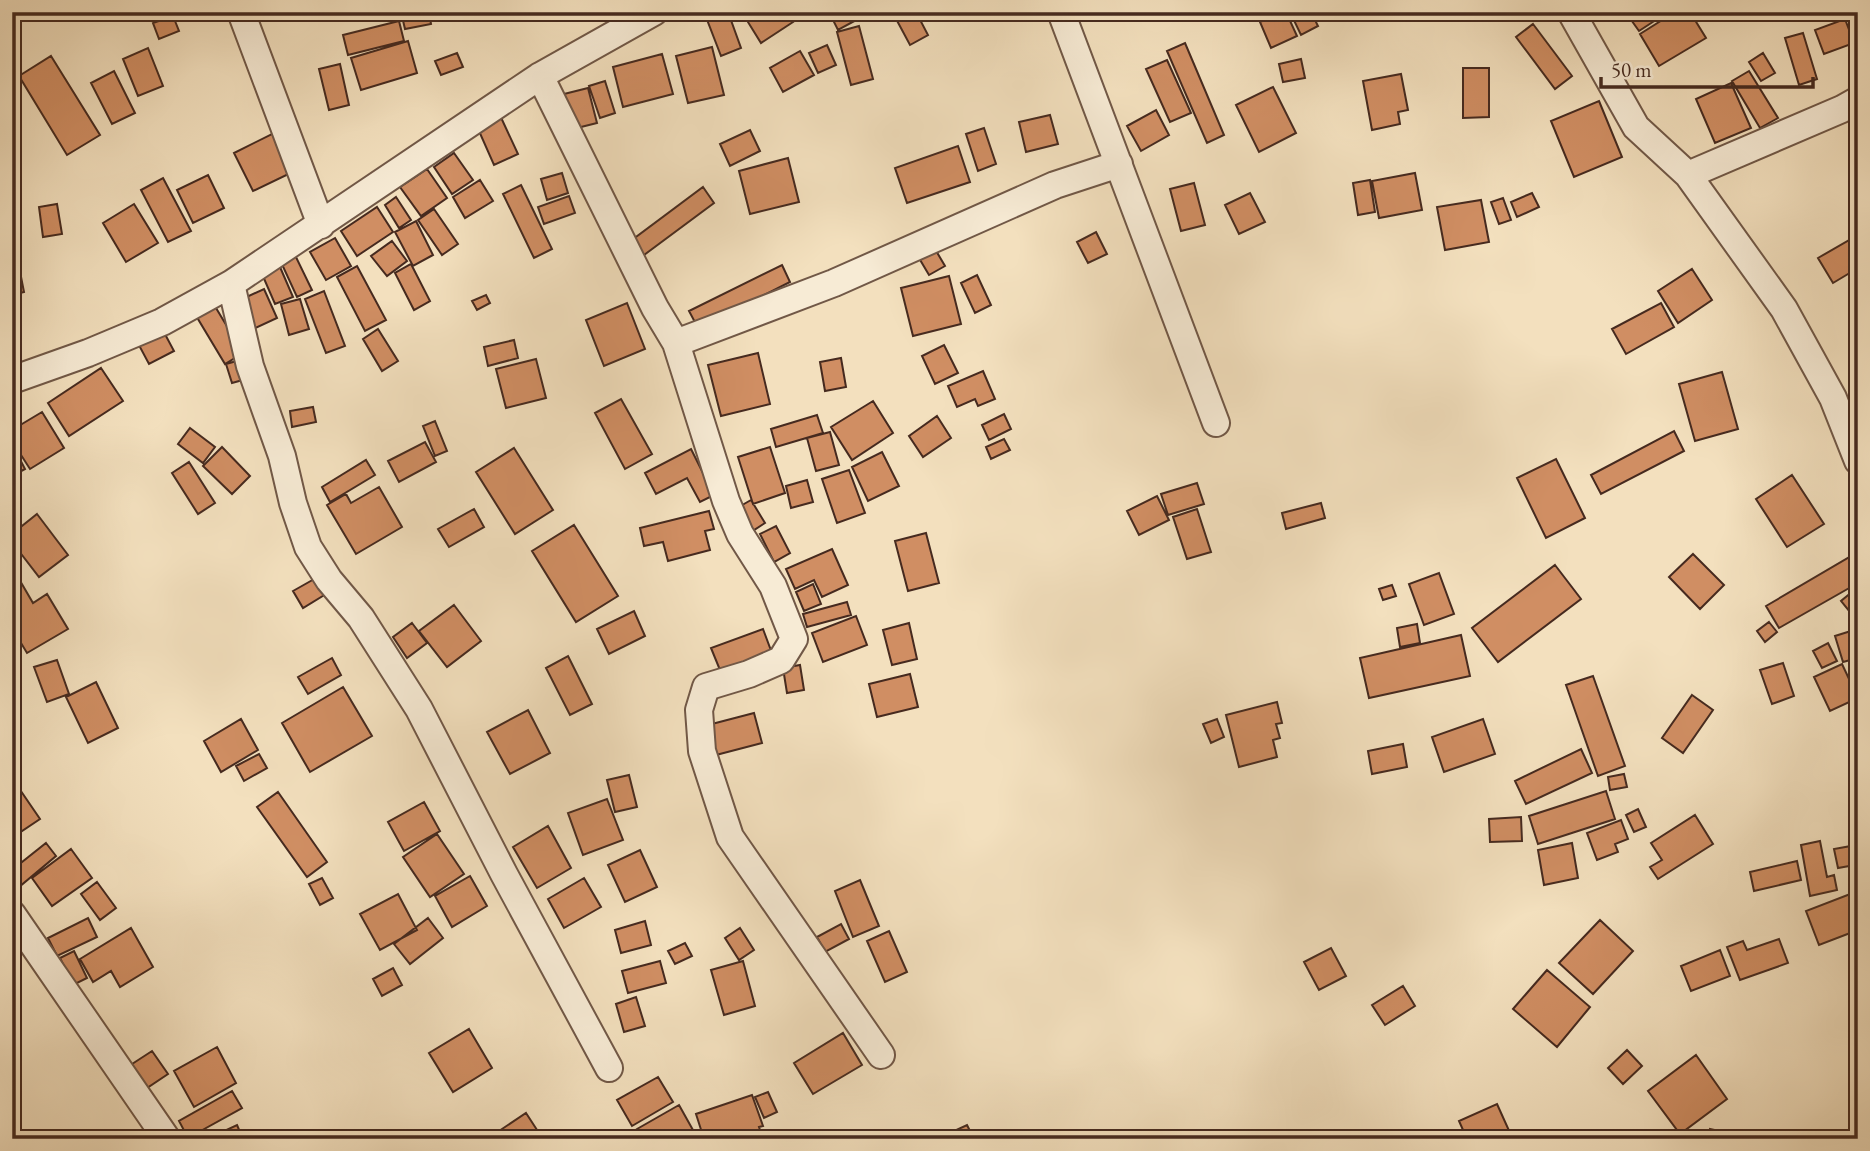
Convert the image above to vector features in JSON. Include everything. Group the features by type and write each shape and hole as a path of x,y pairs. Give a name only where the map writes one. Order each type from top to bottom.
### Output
{"street":[{"path":"241,12 321,225"},
{"path":"12,380 88,353 162,322 231,284 540,76 653,12"},
{"path":"1061,12 1216,424"},
{"path":"1571,12 1636,127 1688,176 1784,309 1833,398 1858,461"},
{"path":"540,76 655,308 676,343 726,501 740,534 773,586 794,639 781,660 749,674 706,687 699,710 702,751 730,837 881,1055"},
{"path":"1688,176 1858,100"},
{"path":"676,343 843,279 1055,185 1119,164"},
{"path":"231,284 250,366 282,456 307,547 329,580 361,618 419,709 609,1068"},
{"path":"1833,398 1858,417"},
{"path":"12,914 167,1139"}],"building":[{"path":"401,12 429,12 431,24 405,29"},
{"path":"728,12 741,48 721,56 706,17"},
{"path":"786,12 793,22 761,43 743,14"},
{"path":"829,12 857,12 860,18 838,30"},
{"path":"899,12 916,12 928,35 910,45 894,15"},
{"path":"1286,12 1297,36 1271,48 1260,22"},
{"path":"1290,12 1311,12 1318,26 1301,35"},
{"path":"1668,12 1639,31 1627,14"},
{"path":"1675,12 1690,12 1706,38 1659,66 1640,34"},
{"path":"173,16 179,31 159,39 153,23"},
{"path":"1845,19 1854,43 1824,54 1815,30"},
{"path":"399,21 404,41 348,55 343,35"},
{"path":"1533,24 1572,76 1555,89 1516,37"},
{"path":"859,26 873,79 851,85 837,32"},
{"path":"1803,33 1817,79 1799,85 1785,38"},
{"path":"408,41 417,73 361,90 351,58"},
{"path":"1185,43 1224,135 1207,143 1167,51"},
{"path":"827,45 836,65 818,73 809,53"},
{"path":"712,47 724,95 688,103 676,56"},
{"path":"148,48 163,86 138,96 123,59"},
{"path":"800,51 814,75 783,92 770,68"},
{"path":"457,53 463,67 441,75 435,61"},
{"path":"1763,53 1775,73 1761,81 1749,62"},
{"path":"662,54 673,94 623,107 613,67"},
{"path":"51,56 100,135 67,155 19,76"},
{"path":"1301,59 1305,78 1283,82 1279,64"},
{"path":"1167,60 1191,113 1170,122 1146,69"},
{"path":"340,64 349,105 329,110 319,69"},
{"path":"1463,68 1489,68 1489,117 1463,118"},
{"path":"114,71 135,113 112,124 91,83"},
{"path":"1749,71 1778,118 1760,128 1732,81"},
{"path":"1401,74 1408,110 1398,112 1400,124 1372,130 1363,81"},
{"path":"605,81 615,113 600,118 589,86"},
{"path":"1731,83 1751,128 1715,143 1696,99"},
{"path":"1273,87 1296,133 1259,152 1236,105"},
{"path":"588,88 597,123 569,130 560,95"},
{"path":"1599,101 1622,157 1574,177 1551,121"},
{"path":"1156,110 1169,135 1141,151 1127,126"},
{"path":"498,111 518,154 494,165 475,122"},
{"path":"1050,115 1058,144 1026,152 1019,122"},
{"path":"984,128 996,164 978,171 966,134"},
{"path":"282,129 301,168 253,191 234,153"},
{"path":"750,130 760,151 730,166 720,144"},
{"path":"958,146 970,182 907,203 895,168"},
{"path":"454,153 473,180 452,194 434,167"},
{"path":"788,158 799,202 750,214 739,171"},
{"path":"427,169 447,198 421,216 400,187"},
{"path":"562,173 568,193 547,200 541,179"},
{"path":"1415,173 1422,210 1379,218 1372,181"},
{"path":"208,175 224,208 193,223 177,190"},
{"path":"163,178 191,231 168,242 141,190"},
{"path":"480,180 493,201 465,218 453,197"},
{"path":"1370,180 1375,212 1358,215 1353,183"},
{"path":"1194,183 1205,225 1181,231 1170,189"},
{"path":"521,185 552,249 534,258 503,194"},
{"path":"703,187 714,203 644,255 632,240"},
{"path":"1250,193 1265,222 1239,234 1225,205"},
{"path":"1532,193 1539,207 1517,217 1511,202"},
{"path":"569,196 575,213 544,224 538,207"},
{"path":"396,197 411,220 399,228 385,205"},
{"path":"1503,198 1511,220 1499,224 1491,202"},
{"path":"1481,200 1489,242 1445,250 1437,207"},
{"path":"57,204 62,234 43,237 39,207"},
{"path":"134,204 158,243 126,262 103,223"},
{"path":"377,207 393,232 357,256 341,231"},
{"path":"434,209 458,244 442,255 418,220"},
{"path":"416,221 433,255 413,266 395,232"},
{"path":"12,231 24,292 12,295"},
{"path":"1096,232 1107,254 1088,263 1077,242"},
{"path":"1858,235 1858,268 1833,283 1818,258"},
{"path":"335,238 351,266 326,280 310,252"},
{"path":"392,241 407,261 387,276 371,256"},
{"path":"935,249 945,266 929,275 919,258"},
{"path":"294,253 312,290 297,297 280,260"},
{"path":"411,264 430,301 414,310 395,273"},
{"path":"782,265 790,282 698,328 689,311"},
{"path":"357,266 386,320 365,331 337,277"},
{"path":"280,267 293,297 275,304 262,274"},
{"path":"1692,269 1712,300 1678,323 1658,291"},
{"path":"977,275 991,305 975,313 961,283"},
{"path":"949,276 961,324 913,336 901,288"},
{"path":"264,289 277,318 253,329 240,300"},
{"path":"324,291 345,346 326,353 305,299"},
{"path":"207,293 243,353 225,364 189,304"},
{"path":"486,295 490,303 477,310 472,301"},
{"path":"300,299 309,329 289,335 281,304"},
{"path":"627,303 645,349 604,366 586,320"},
{"path":"1661,303 1674,327 1626,354 1612,329"},
{"path":"158,321 174,351 149,364 133,334"},
{"path":"378,329 398,361 382,371 363,339"},
{"path":"514,340 518,358 488,366 484,347"},
{"path":"944,345 958,373 935,384 922,356"},
{"path":"758,353 770,404 721,416 708,365"},
{"path":"841,358 846,387 825,391 820,362"},
{"path":"244,359 250,378 232,383 226,364"},
{"path":"536,359 546,398 506,408 496,369"},
{"path":"101,368 123,401 69,436 48,403"},
{"path":"983,371 995,399 978,406 975,399 957,407 948,386"},
{"path":"1722,372 1738,429 1695,441 1679,384"},
{"path":"621,399 652,454 625,469 595,413"},
{"path":"873,401 893,433 852,460 831,427"},
{"path":"313,407 316,422 292,427 290,411"},
{"path":"42,412 64,448 30,469 12,441 12,430"},
{"path":"1004,414 1011,429 989,440 982,425"},
{"path":"817,415 823,433 776,447 771,429"},
{"path":"937,416 951,438 923,457 909,436"},
{"path":"435,421 447,451 435,456 423,426"},
{"path":"190,428 215,447 203,463 178,444"},
{"path":"1674,431 1684,451 1601,494 1591,475"},
{"path":"830,432 839,465 816,471 807,438"},
{"path":"1004,439 1010,450 991,459 986,447"},
{"path":"425,442 436,462 399,482 388,461"},
{"path":"12,444 25,469 12,476"},
{"path":"222,447 250,476 232,494 203,466"},
{"path":"770,447 785,493 753,504 738,457"},
{"path":"514,448 553,510 515,534 476,472"},
{"path":"691,449 714,495 700,502 687,478 656,494 645,473"},
{"path":"882,452 899,486 868,501 852,467"},
{"path":"1556,459 1585,518 1546,538 1517,478"},
{"path":"366,460 375,475 330,502 322,487"},
{"path":"189,462 215,503 198,514 172,473"},
{"path":"849,470 865,513 837,523 822,479"},
{"path":"1792,475 1824,524 1787,547 1756,499"},
{"path":"807,480 813,502 791,508 786,486"},
{"path":"1197,483 1204,504 1168,515 1161,494"},
{"path":"379,487 402,527 356,554 327,505 346,494 351,503"},
{"path":"1157,496 1169,520 1139,535 1127,511"},
{"path":"751,500 765,523 751,532 737,508"},
{"path":"1321,503 1325,518 1286,529 1282,513"},
{"path":"474,509 484,527 449,547 438,529"},
{"path":"1197,509 1211,552 1187,559 1173,517"},
{"path":"709,511 714,529 705,531 710,550 668,561 663,542 644,546 640,528"},
{"path":"37,514 68,555 39,577 12,542 12,534"},
{"path":"574,525 618,596 576,622 532,551"},
{"path":"776,526 790,553 774,562 760,534"},
{"path":"926,533 939,583 908,591 895,541"},
{"path":"832,549 848,585 822,597 814,580 795,589 786,569"},
{"path":"1693,554 1724,585 1700,609 1669,577"},
{"path":"1853,555 1858,564 1858,583 1779,628 1766,606"},
{"path":"1555,565 1581,599 1498,662 1472,628"},
{"path":"1439,573 1454,614 1424,625 1409,584"},
{"path":"316,578 326,594 303,608 293,591"},
{"path":"19,579 33,603 47,594 68,629 27,653 12,628 12,583"},
{"path":"813,584 821,604 804,611 796,592"},
{"path":"1392,585 1396,596 1383,600 1379,589"},
{"path":"1858,587 1858,622 1841,601"},
{"path":"847,602 851,615 807,627 803,614"},
{"path":"454,605 481,641 447,667 419,631"},
{"path":"634,611 645,636 609,654 597,629"},
{"path":"856,616 867,645 823,662 812,633"},
{"path":"1769,622 1777,632 1765,642 1757,631"},
{"path":"412,623 427,643 407,658 393,637"},
{"path":"909,623 917,659 892,665 883,630"},
{"path":"1417,624 1420,643 1400,647 1397,628"},
{"path":"763,629 773,656 722,675 711,648"},
{"path":"1854,630 1858,642 1858,658 1843,662 1835,636"},
{"path":"1461,635 1470,676 1369,698 1360,658"},
{"path":"1828,643 1837,661 1822,668 1813,651"},
{"path":"568,656 592,704 570,715 546,668"},
{"path":"332,658 341,675 308,694 298,677"},
{"path":"57,660 69,694 47,702 34,667"},
{"path":"1783,663 1794,696 1772,704 1760,670"},
{"path":"1842,664 1858,698 1830,711 1814,677"},
{"path":"800,665 804,690 787,693 783,668"},
{"path":"910,674 918,707 877,717 869,684"},
{"path":"1593,676 1625,766 1598,776 1566,685"},
{"path":"96,682 118,728 88,743 66,697"},
{"path":"343,687 372,736 310,772 282,723"},
{"path":"1692,695 1713,710 1683,753 1662,738"},
{"path":"1277,702 1282,723 1276,724 1280,738 1273,740 1277,757 1239,767 1226,715"},
{"path":"528,710 550,753 510,774 487,732"},
{"path":"754,713 762,743 716,755 708,725"},
{"path":"241,719 258,750 221,772 204,741"},
{"path":"1217,719 1224,737 1211,743 1203,724"},
{"path":"1483,719 1495,754 1444,772 1432,737"},
{"path":"1403,744 1407,767 1372,774 1368,751"},
{"path":"1581,749 1592,773 1526,804 1515,781"},
{"path":"259,754 267,768 244,781 236,766"},
{"path":"1624,774 1627,787 1610,790 1608,777"},
{"path":"629,775 637,807 615,812 607,780"},
{"path":"12,778 40,819 16,835 12,829"},
{"path":"1606,791 1615,819 1538,844 1529,816"},
{"path":"278,792 327,862 307,877 257,807"},
{"path":"607,799 623,840 583,855 568,813"},
{"path":"424,802 440,831 404,851 388,822"},
{"path":"1638,809 1646,827 1634,832 1626,815"},
{"path":"1695,815 1713,844 1658,879 1650,867 1662,860 1651,843"},
{"path":"1521,817 1522,841 1490,842 1489,819"},
{"path":"1621,820 1628,839 1615,844 1618,852 1597,860 1587,833"},
{"path":"548,826 571,868 537,888 513,847"},
{"path":"437,834 464,874 430,897 403,857"},
{"path":"1820,841 1827,877 1834,875 1837,890 1810,896 1801,845"},
{"path":"46,843 56,856 19,887 12,879 12,870"},
{"path":"1572,843 1578,878 1544,885 1538,850"},
{"path":"1851,846 1855,865 1838,868 1834,849"},
{"path":"71,849 92,878 52,906 32,878"},
{"path":"640,850 657,887 625,902 608,865"},
{"path":"1797,861 1801,880 1754,891 1750,872"},
{"path":"470,876 487,906 452,927 435,896"},
{"path":"322,878 333,898 320,905 309,884"},
{"path":"584,878 601,907 564,928 548,899"},
{"path":"860,880 879,926 853,937 835,891"},
{"path":"97,882 116,908 100,920 81,894"},
{"path":"1858,891 1858,930 1819,945 1806,911"},
{"path":"398,894 417,930 380,950 360,914"},
{"path":"88,918 97,937 57,956 48,938"},
{"path":"428,918 443,938 410,964 394,944"},
{"path":"1600,920 1633,951 1593,994 1559,963"},
{"path":"645,921 651,945 621,953 615,930"},
{"path":"841,924 849,939 825,952 817,937"},
{"path":"131,928 153,967 120,987 111,971 93,982 80,959"},
{"path":"740,928 754,950 739,960 725,938"},
{"path":"889,931 907,972 885,982 867,941"},
{"path":"1779,939 1788,963 1740,980 1727,947 1743,941 1747,950"},
{"path":"685,943 692,956 675,964 668,951"},
{"path":"1331,948 1346,976 1319,990 1304,962"},
{"path":"1720,950 1730,976 1691,991 1681,966"},
{"path":"74,951 87,978 73,985 60,958"},
{"path":"660,961 666,983 628,993 622,971"},
{"path":"743,961 755,1006 724,1015 711,970"},
{"path":"393,968 402,985 382,996 373,979"},
{"path":"1547,970 1590,1007 1557,1047 1513,1009"},
{"path":"1403,986 1415,1006 1385,1025 1372,1005"},
{"path":"636,997 645,1026 624,1032 616,1004"},
{"path":"469,1029 492,1068 453,1092 429,1053"},
{"path":"843,1033 862,1065 813,1094 794,1063"},
{"path":"217,1047 236,1083 194,1107 174,1071"},
{"path":"1627,1050 1642,1066 1623,1084 1608,1068"},
{"path":"152,1051 168,1074 144,1090 129,1066"},
{"path":"1696,1055 1727,1099 1680,1134 1648,1091"},
{"path":"658,1077 673,1102 632,1126 617,1100"},
{"path":"232,1091 242,1108 188,1138 179,1121"},
{"path":"768,1092 777,1112 764,1118 755,1097"},
{"path":"752,1095 763,1126 759,1127 763,1139 704,1139 696,1114"},
{"path":"1497,1104 1511,1135 1503,1139 1467,1139 1459,1121"},
{"path":"679,1105 698,1139 643,1139 637,1129"},
{"path":"526,1113 539,1133 531,1139 503,1139 499,1131"},
{"path":"237,1125 243,1139 207,1139"},
{"path":"967,1125 974,1139 942,1139 941,1137"},
{"path":"1710,1129 1746,1137 1708,1139"}]}
